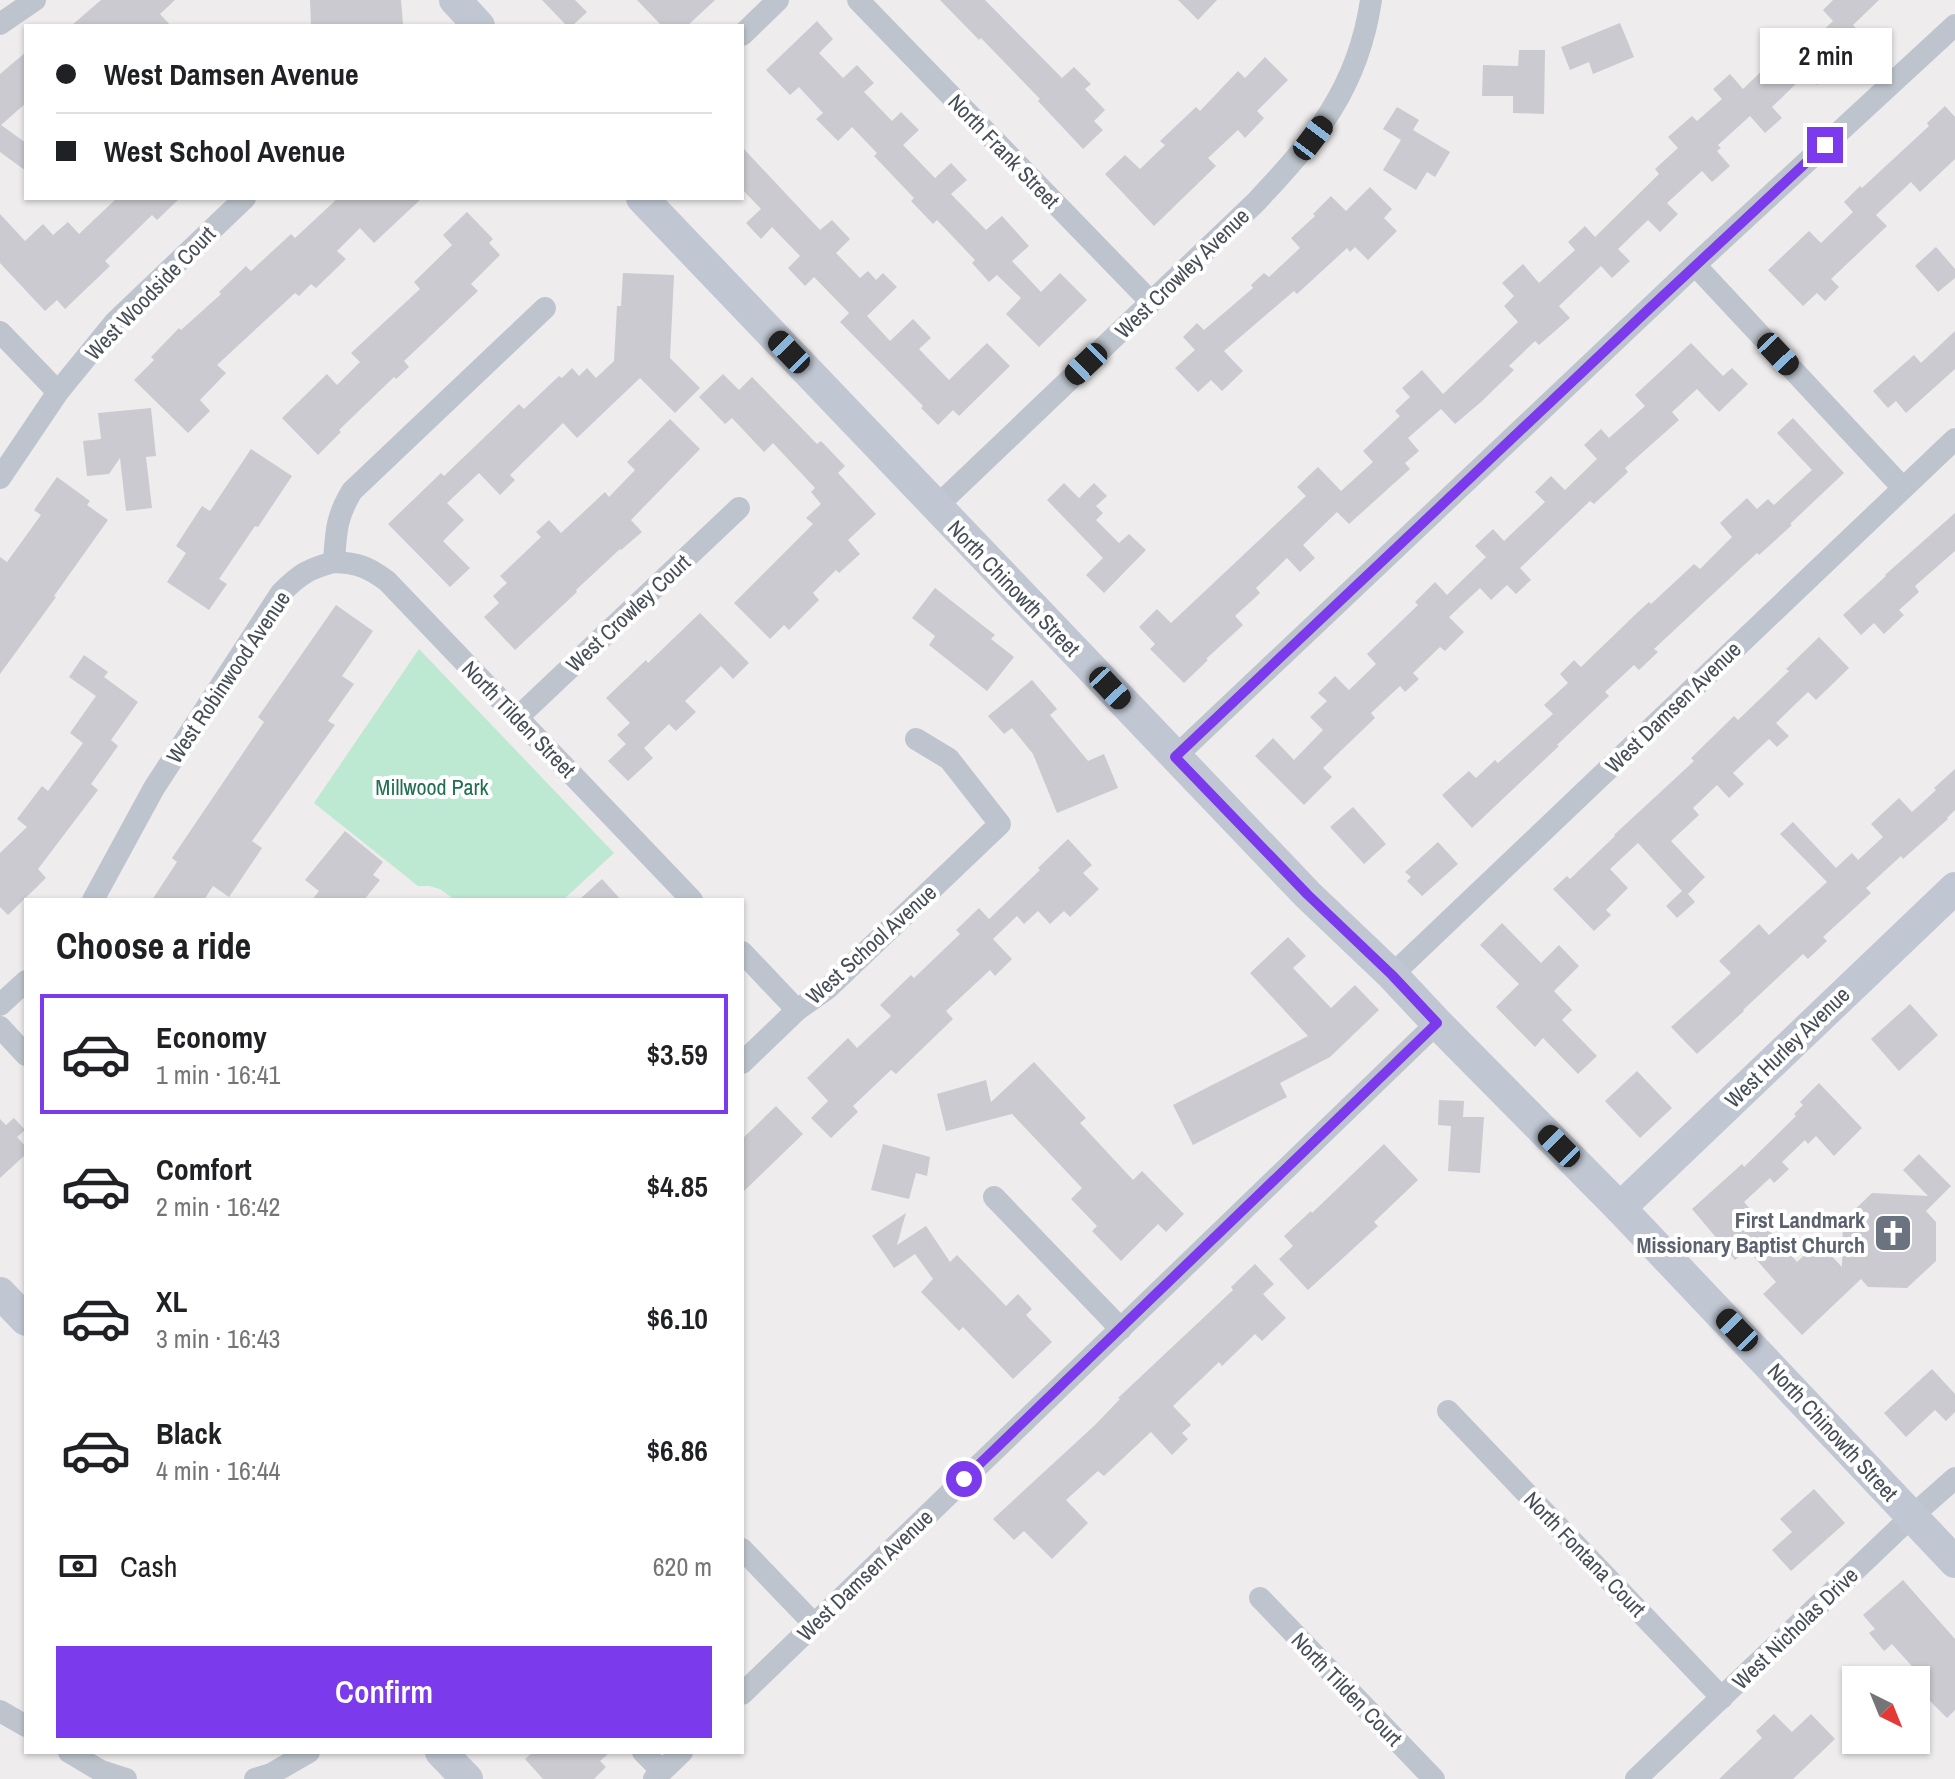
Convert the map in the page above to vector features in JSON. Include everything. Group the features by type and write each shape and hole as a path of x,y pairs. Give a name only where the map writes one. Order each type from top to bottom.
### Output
{"street":[{"path":"0,24 35,0"},
{"path":"455,0 477,24"},
{"path":"744,33 778,0"},
{"name":"North Frank Street","path":"858,0 1151,302"},
{"name":"West Crowley Avenue","path":"936,507 1256,202 1297,158 1328,117 1352,73 1368,25 1371,0"},
{"path":"1175,757 1695,265 1955,25"},
{"name":"West Woodside Court","path":"0,478 58,392 115,322 243,200"},
{"name":"North Chinowth Street","path":"644,200 1308,895 1392,975 1620,1208 1955,1562"},
{"path":"1695,265 1903,488"},
{"path":"334,562 337,523 352,491 545,308"},
{"path":"0,332 58,392"},
{"name":"West Damsen Avenue","path":"1392,975 1955,439"},
{"name":"West Crowley Court","path":"517,718 739,508"},
{"name":"North Tilden Street","path":"334,562 354,562 371,569 387,581 690,898"},
{"name":"West Robinwood Avenue","path":"94,898 154,788 281,593 309,569 334,562"},
{"name":"West School Avenue","path":"744,1061 797,1010 827,989 1000,824 949,759 916,739"},
{"name":"West Hurley Avenue","path":"1620,1208 1955,888"},
{"path":"744,954 797,1010"},
{"path":"0,1005 24,983"},
{"name":"West Damsen Avenue","path":"744,1692 1437,1023"},
{"path":"0,1027 24,1053"},
{"path":"994,1197 1121,1329"},
{"path":"0,1293 24,1318"},
{"name":"North Fontana Court","path":"1448,1411 1722,1698"},
{"name":"West Nicholas Drive","path":"1636,1779 1955,1478"},
{"path":"744,1551 814,1624"},
{"name":"North Tilden Court","path":"1260,1598 1434,1779"},
{"path":"0,1711 24,1725"},
{"path":"72,1754 101,1771 126,1779"},
{"path":"255,1779 271,1774 306,1754"},
{"path":"443,1754 467,1779"},
{"path":"644,1754 658,1775 680,1754"}],"green space":[{"name":"Millwood Park","path":"419,649 614,853 565,898 452,898 440,889 418,886 314,803"}],"building":[{"path":"101,0 175,0 160,14 169,24 73,24"},
{"path":"310,0 401,0 403,24 311,24"},
{"path":"542,0 575,0 587,12 574,24 565,24"},
{"path":"637,0 715,0 689,24 660,24"},
{"path":"940,0 985,0 1062,78 1074,67 1091,84 1085,89 1105,110 1094,121 1103,130 1083,149 1038,101 1040,99"},
{"path":"1178,0 1217,0 1198,20"},
{"path":"1833,0 1879,0 1853,25 1866,39 1817,85 1806,74 1772,107 1782,118 1765,133 1750,116 1718,145 1721,148 1717,151 1730,166 1712,182 1702,171 1667,203 1678,214 1660,232 1648,220 1618,249 1630,261 1612,278 1601,266 1559,306 1570,318 1539,345 1535,341 1509,366 1514,370 1455,424 1441,409 1408,438 1419,451 1405,463 1410,469 1349,524 1337,512 1303,545 1315,558 1300,572 1287,558 1256,588 1260,593 1235,616 1243,625 1184,683 1150,649 1155,644 1139,627 1157,609 1171,623 1306,496 1297,487 1318,467 1341,491 1373,462 1363,451 1400,416 1395,411 1410,397 1402,388 1422,370 1443,394 1518,322 1504,306 1514,296 1502,283 1523,264 1539,283 1575,250 1568,242 1585,226 1595,237 1659,174 1655,169 1678,148 1668,137 1692,116 1697,121 1722,99 1713,89 1730,74 1743,89 1795,39 1804,48 1833,21 1823,10"},
{"path":"817,21 833,39 819,53 843,78 857,65 874,83 864,92 892,121 901,112 919,130 903,145 935,178 951,163 967,180 951,194 986,230 1002,216 1029,246 1012,261 1041,292 1060,273 1087,300 1039,347 1006,314 1021,298 997,275 989,282 972,263 975,260 937,220 933,224 911,201 914,198 874,156 877,153 852,127 838,141 816,119 823,113 799,87 790,95 766,70"},
{"path":"1620,23 1634,57 1593,74 1589,62 1570,70 1561,47"},
{"path":"1519,50 1545,50 1544,114 1513,113 1513,96 1482,96 1483,65 1518,66"},
{"path":"24,54 24,105 1,125 24,142 24,170 0,152 0,74"},
{"path":"1265,57 1288,80 1257,111 1264,118 1245,138 1238,130 1208,158 1216,166 1154,226 1105,174 1125,155 1140,169 1165,145 1160,141 1196,107 1200,111 1238,71 1245,78"},
{"path":"1945,106 1955,117 1955,159 1920,192 1911,182 1876,215 1887,226 1831,279 1839,287 1825,301 1817,293 1803,306 1768,270 1809,231 1821,243 1853,212 1844,202 1929,126 1927,123"},
{"path":"1397,107 1419,120 1413,130 1450,152 1435,177 1427,172 1416,190 1383,170 1401,140 1383,129"},
{"path":"744,149 820,230 832,220 850,239 836,253 860,278 868,271 876,280 883,273 897,287 867,316 890,341 913,319 931,338 919,349 949,380 987,343 1010,366 959,416 953,410 938,425 840,322 849,313 814,277 805,286 788,268 800,256 772,227 761,239 746,223 761,209 744,191"},
{"path":"1370,187 1392,209 1384,218 1397,231 1368,260 1355,247 1350,252 1347,248 1297,294 1294,291 1224,351 1243,371 1222,391 1211,380 1198,392 1175,368 1195,350 1183,337 1197,323 1204,330 1253,288 1251,285 1264,273 1269,277 1300,248 1291,238 1331,196 1346,211"},
{"path":"115,200 178,200 157,220 152,215 105,261 110,266 65,309 57,300 45,311 0,263 0,214 25,241 43,224 53,235 68,222 79,234"},
{"path":"336,200 420,200 374,243 360,228 337,251 346,259 316,288 311,284 299,296 295,293 217,365 226,373 200,400 210,411 188,433 134,380 179,328 181,330 221,294 219,292 246,266 251,271 291,234 295,238"},
{"path":"467,212 493,239 489,243 500,255 471,284 478,291 404,361 409,367 396,379 394,377 339,430 341,432 318,455 282,418 327,374 337,385 360,362 351,353 420,289 414,282 452,245 443,235"},
{"path":"1936,247 1955,269 1955,278 1938,292 1915,266"},
{"path":"623,273 674,275 670,358 700,388 675,413 640,378 577,438 563,423 510,475 515,480 500,495 479,473 447,503 464,520 443,541 470,568 450,587 388,524 441,473 444,476 519,404 524,409 572,368 579,376 587,368 596,378 614,361 617,306 621,306"},
{"path":"1955,331 1955,369 1906,413 1896,401 1888,408 1873,391 1914,355 1921,363"},
{"path":"1691,343 1723,376 1732,368 1748,384 1719,412 1697,389 1672,412 1679,420 1625,468 1628,472 1594,504 1590,501 1520,568 1531,580 1516,594 1507,585 1491,600 1480,588 1449,617 1464,632 1445,651 1440,647 1413,673 1419,679 1405,692 1400,686 1371,713 1375,718 1323,768 1332,777 1304,805 1255,756 1273,738 1294,760 1323,730 1310,717 1327,701 1318,693 1335,676 1349,690 1376,664 1367,654 1418,605 1415,602 1435,582 1447,595 1486,557 1475,546 1493,529 1504,541 1545,502 1535,492 1551,476 1565,490 1597,459 1584,445 1601,429 1609,438 1645,406 1635,395"},
{"path":"723,374 739,390 752,377 817,444 821,441 845,466 838,473 876,514 848,540 860,554 839,573 836,570 813,593 819,600 789,630 784,625 770,639 734,603 813,524 806,518 821,504 811,492 815,488 773,443 764,452 732,418 725,424 699,397"},
{"path":"151,408 156,456 146,457 152,508 126,511 120,458 109,474 87,476 83,441 101,439 98,413"},
{"path":"1793,418 1844,473 1792,525 1759,555 1757,553 1654,649 1658,652 1639,670 1634,665 1605,692 1609,696 1472,828 1442,795 1469,771 1476,778 1495,760 1498,763 1553,714 1544,705 1568,683 1560,674 1574,660 1581,667 1694,564 1700,569 1732,537 1720,523 1747,498 1757,509 1768,499 1774,505 1812,470 1777,433"},
{"path":"670,419 700,449 631,520 642,532 620,549 515,650 484,617 499,603 493,596 507,583 500,576 541,537 536,532 549,520 561,533 605,492 609,497 635,470 627,462"},
{"path":"251,449 292,476 219,579 227,584 209,610 167,582 186,553 176,546 202,506 210,511"},
{"path":"57,477 90,501 87,505 108,520 0,674 0,557 7,562 41,515 34,510"},
{"path":"1064,483 1079,498 1094,483 1107,496 1096,506 1103,513 1096,520 1119,543 1129,534 1146,550 1104,593 1086,575 1103,558 1047,500"},
{"path":"1955,513 1955,551 1915,586 1919,592 1899,610 1904,615 1884,634 1874,623 1861,635 1843,615"},
{"path":"935,588 995,635 991,639 1014,657 987,691 929,645 935,636 912,618"},
{"path":"336,605 373,631 342,676 354,684 328,721 335,725 252,841 262,848 229,897 213,886 205,898 153,898 177,862 172,858 264,722 258,717"},
{"path":"700,613 749,663 733,679 721,666 685,701 696,712 676,731 669,724 644,748 653,758 628,781 608,761 626,744 617,735 630,723 606,698"},
{"path":"1819,637 1849,668 1816,700 1808,692 1776,723 1789,736 1777,747 1769,739 1733,773 1744,784 1729,798 1717,785 1693,808 1699,815 1671,841 1705,877 1688,894 1695,902 1677,918 1666,906 1682,891 1638,843 1610,869 1628,888 1606,910 1611,915 1594,931 1553,889 1567,876 1570,879 1694,761 1691,758 1734,716 1738,720"},
{"path":"84,655 108,672 104,677 138,702 111,740 118,746 91,784 98,790 38,869 46,878 8,915 0,907 0,853 27,827 17,819 42,786 48,791 83,743 70,733 96,696 69,677"},
{"path":"1032,680 1057,709 1050,715 1088,761 1104,754 1118,788 1057,813 1033,754 1012,728 1004,734 988,716"},
{"path":"1955,769 1955,810 1948,819 1866,888 1871,893 1823,937 1827,941 1808,959 1803,954 1697,1054 1671,1027 1731,973 1719,961 1759,924 1769,935 1827,882 1780,834 1793,822 1836,868 1852,853 1858,860 1883,837 1871,824 1899,798 1912,812"},
{"path":"1353,807 1386,844 1364,864 1330,827"},
{"path":"345,831 383,862 373,875 380,880 366,898 314,898 319,891 305,880"},
{"path":"1068,839 1092,865 1083,873 1099,889 1070,917 1064,911 1050,924 1038,911 1024,924 1017,916 993,939 1012,959 995,976 990,970 946,1011 953,1019 896,1074 891,1070 853,1106 858,1112 831,1138 811,1118 828,1101 807,1078 848,1038 857,1048 891,1016 880,1005 960,934 956,930 979,908 989,919"},
{"path":"1438,842 1458,864 1422,896 1407,881 1411,877 1405,872"},
{"path":"602,879 619,898 581,898"},
{"path":"1502,923 1541,963 1559,945 1579,966 1554,991 1572,1010 1562,1020 1597,1056 1578,1074 1543,1038 1535,1047 1496,1007 1519,984 1480,945"},
{"path":"1288,937 1306,956 1293,968 1331,1008 1355,985 1379,1010 1330,1057 1280,1083 1287,1097 1193,1145 1173,1105 1308,1036 1250,973"},
{"path":"1910,1004 1938,1035 1899,1071 1871,1039"},
{"path":"1034,1062 1086,1118 1080,1123 1133,1180 1142,1171 1184,1214 1166,1232 1158,1224 1121,1261 1092,1231 1097,1226 1071,1199 1082,1188 1012,1114 946,1131 937,1094 986,1080 991,1102"},
{"path":"1637,1071 1672,1108 1640,1138 1605,1101"},
{"path":"1819,1083 1862,1128 1834,1156 1816,1136 1808,1144 1805,1140 1782,1162 1789,1169 1774,1183 1770,1178 1744,1202 1797,1262 1818,1242 1842,1267 1843,1221 1872,1193 1928,1196 1903,1170 1919,1154 1951,1186 1926,1211 1936,1222 1936,1261 1907,1288 1868,1287 1861,1279 1802,1335 1763,1294 1776,1282 1747,1249 1735,1260 1692,1209 1742,1164 1744,1167 1796,1116 1794,1114 1803,1105 1800,1102"},
{"path":"1439,1100 1464,1101 1463,1117 1484,1117 1480,1173 1448,1171 1451,1126 1438,1125"},
{"path":"776,1106 803,1134 744,1191 744,1137"},
{"path":"14,1118 24,1129 17,1137 24,1145 24,1156 0,1178 0,1119 6,1125"},
{"path":"883,1144 930,1157 927,1176 916,1173 909,1199 871,1190"},
{"path":"1384,1144 1418,1180 1374,1222 1378,1226 1308,1290 1279,1259 1293,1246 1284,1236"},
{"path":"906,1213 897,1245 926,1226 950,1262 957,1255 1006,1306 1018,1294 1032,1309 1026,1315 1052,1342 1013,1379 963,1327 959,1331 921,1292 933,1279 915,1254 894,1268 872,1236"},
{"path":"1255,1264 1274,1284 1263,1294 1286,1318 1262,1341 1255,1334 1222,1366 1219,1362 1173,1406 1191,1425 1182,1433 1188,1439 1172,1455 1151,1432 1104,1476 1098,1471 1066,1500 1088,1523 1052,1559 1024,1531 1014,1540 993,1519 1095,1425 1118,1398 1233,1290 1231,1287"},
{"path":"1932,1369 1955,1394 1955,1412 1946,1421 1935,1410 1906,1437 1884,1413"},
{"path":"1814,1489 1845,1523 1791,1571 1772,1550 1792,1532 1780,1519"},
{"path":"1903,1580 1955,1639 1955,1710 1947,1718 1930,1701 1930,1666 1912,1666 1892,1644 1884,1651 1869,1633 1875,1629 1863,1615"},
{"path":"1774,1714 1792,1732 1811,1714 1835,1739 1793,1779 1719,1779 1762,1738 1756,1731"},
{"path":"531,1754 608,1754 600,1761 606,1767 594,1779 543,1779 525,1759"}],"place":[{"name":"First Landmark Missionary Baptist Church","path":"1893,1233"}],"route":[{"path":"964,1479 1437,1023 1175,757 1825,145"}]}
